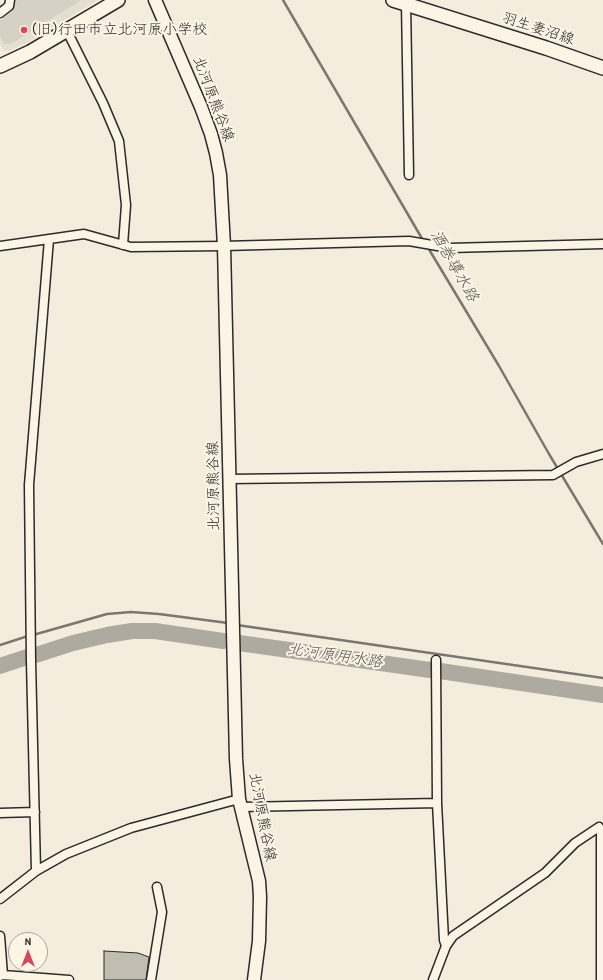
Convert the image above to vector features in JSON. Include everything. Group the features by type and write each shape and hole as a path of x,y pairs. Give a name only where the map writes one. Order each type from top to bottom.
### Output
{"main road":[{"path":"1,62 26,55 118,0"},
{"name":"北河原熊谷線","path":"155,0 201,107 211,134 220,175 224,246 236,760 240,803 260,896 259,941 254,980"},
{"name":"羽生妻沼線","path":"400,2 546,48 603,68"}],"street":[{"path":"0,13 9,6 10,0"},
{"path":"400,2 409,175"},
{"path":"67,31 103,103 119,141 126,204 123,245"},
{"path":"0,246 84,234 131,247 409,241 449,248 603,244"},
{"path":"36,871 29,485 49,238"},
{"path":"229,479 553,476 576,462 603,454"},
{"path":"436,660 438,803 444,940 446,946"},
{"path":"0,899 36,871 66,854 131,828 240,803 438,803"},
{"path":"0,813 35,812"},
{"path":"434,980 446,946 454,936 545,874 575,843 599,826 601,832 601,980"},
{"path":"151,980 162,912 157,887"},
{"path":"0,936 2,976 70,980"}],"shaded area":[{"name":"(旧)行田市立北河原小学校","path":"14,0 98,0 28,42 11,50 4,51 0,44 0,18 11,8"},
{"name":"(旧)行田市立北河原小学校","path":"17,0 81,0 11,44 4,44 0,36 0,21 13,9"}],"building":[{"path":"104,951 138,953 149,957 146,980 104,980"}],"waterway":[{"name":"酒巻導水路","path":"283,0 424,242"},
{"name":"酒巻導水路","path":"427,246 603,544"},
{"path":"33,635 107,614 131,612 228,623"},
{"path":"237,625 603,678"},
{"name":"北河原用水路","path":"36,655 73,643 132,631 155,631 223,641"},
{"path":"0,645 28,636"},
{"name":"北河原用水路","path":"239,643 430,670"},
{"name":"北河原用水路","path":"0,666 27,657"},
{"name":"北河原用水路","path":"440,671 603,695"}],"place":[{"name":"(旧)行田市立北河原小学校","path":"24,30"}]}
